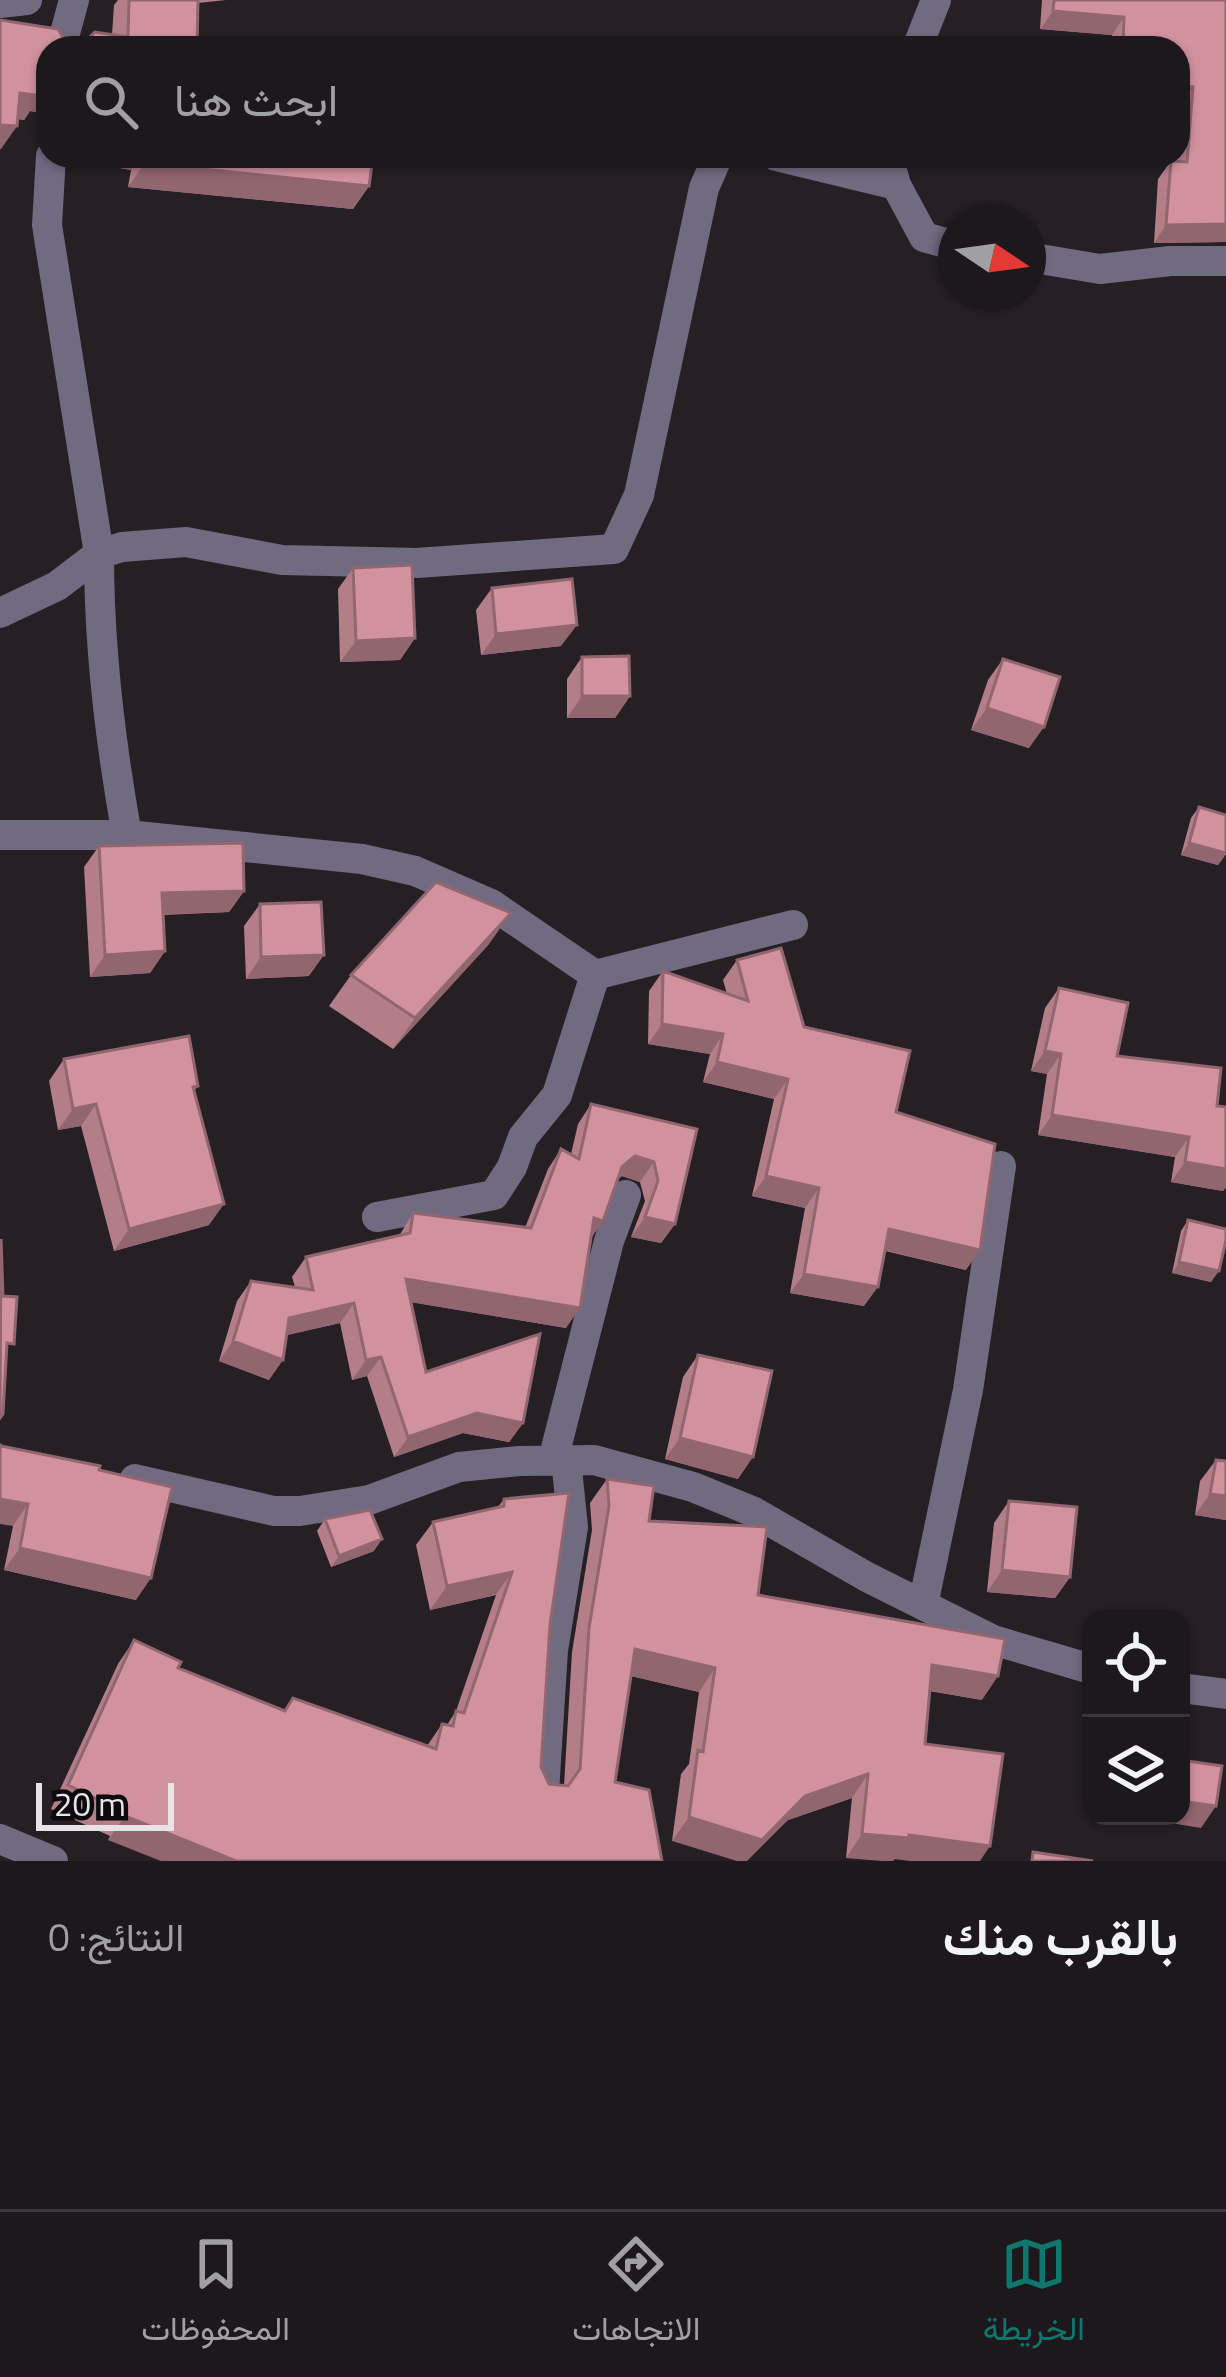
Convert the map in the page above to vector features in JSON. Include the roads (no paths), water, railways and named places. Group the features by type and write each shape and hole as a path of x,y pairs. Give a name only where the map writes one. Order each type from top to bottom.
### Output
{"street":[{"path":"0,3 27,0"},
{"path":"64,36 74,0"},
{"path":"922,36 936,0"},
{"path":"50,168 47,225 99,554 108,731 128,835"},
{"path":"0,613 57,586 99,554 122,547 186,542 282,560 417,563 614,549 639,495 704,188 713,168"},
{"path":"892,171 924,237 938,241"},
{"path":"1046,260 1100,269 1226,261"},
{"path":"0,835 128,835 362,859 415,872 490,904 595,975 793,925"},
{"path":"377,1217 494,1195 523,1137 557,1095 595,975"},
{"path":"923,1606 968,1390 1001,1166"},
{"path":"544,1792 553,1649 573,1527 560,1460 608,1240 626,1195"},
{"path":"116,1475 274,1510 300,1511 369,1500 459,1467 594,1460 693,1487 754,1512 993,1640 1082,1666"},
{"path":"1190,1689 1226,1694"},
{"path":"0,1839 53,1861"}]}
